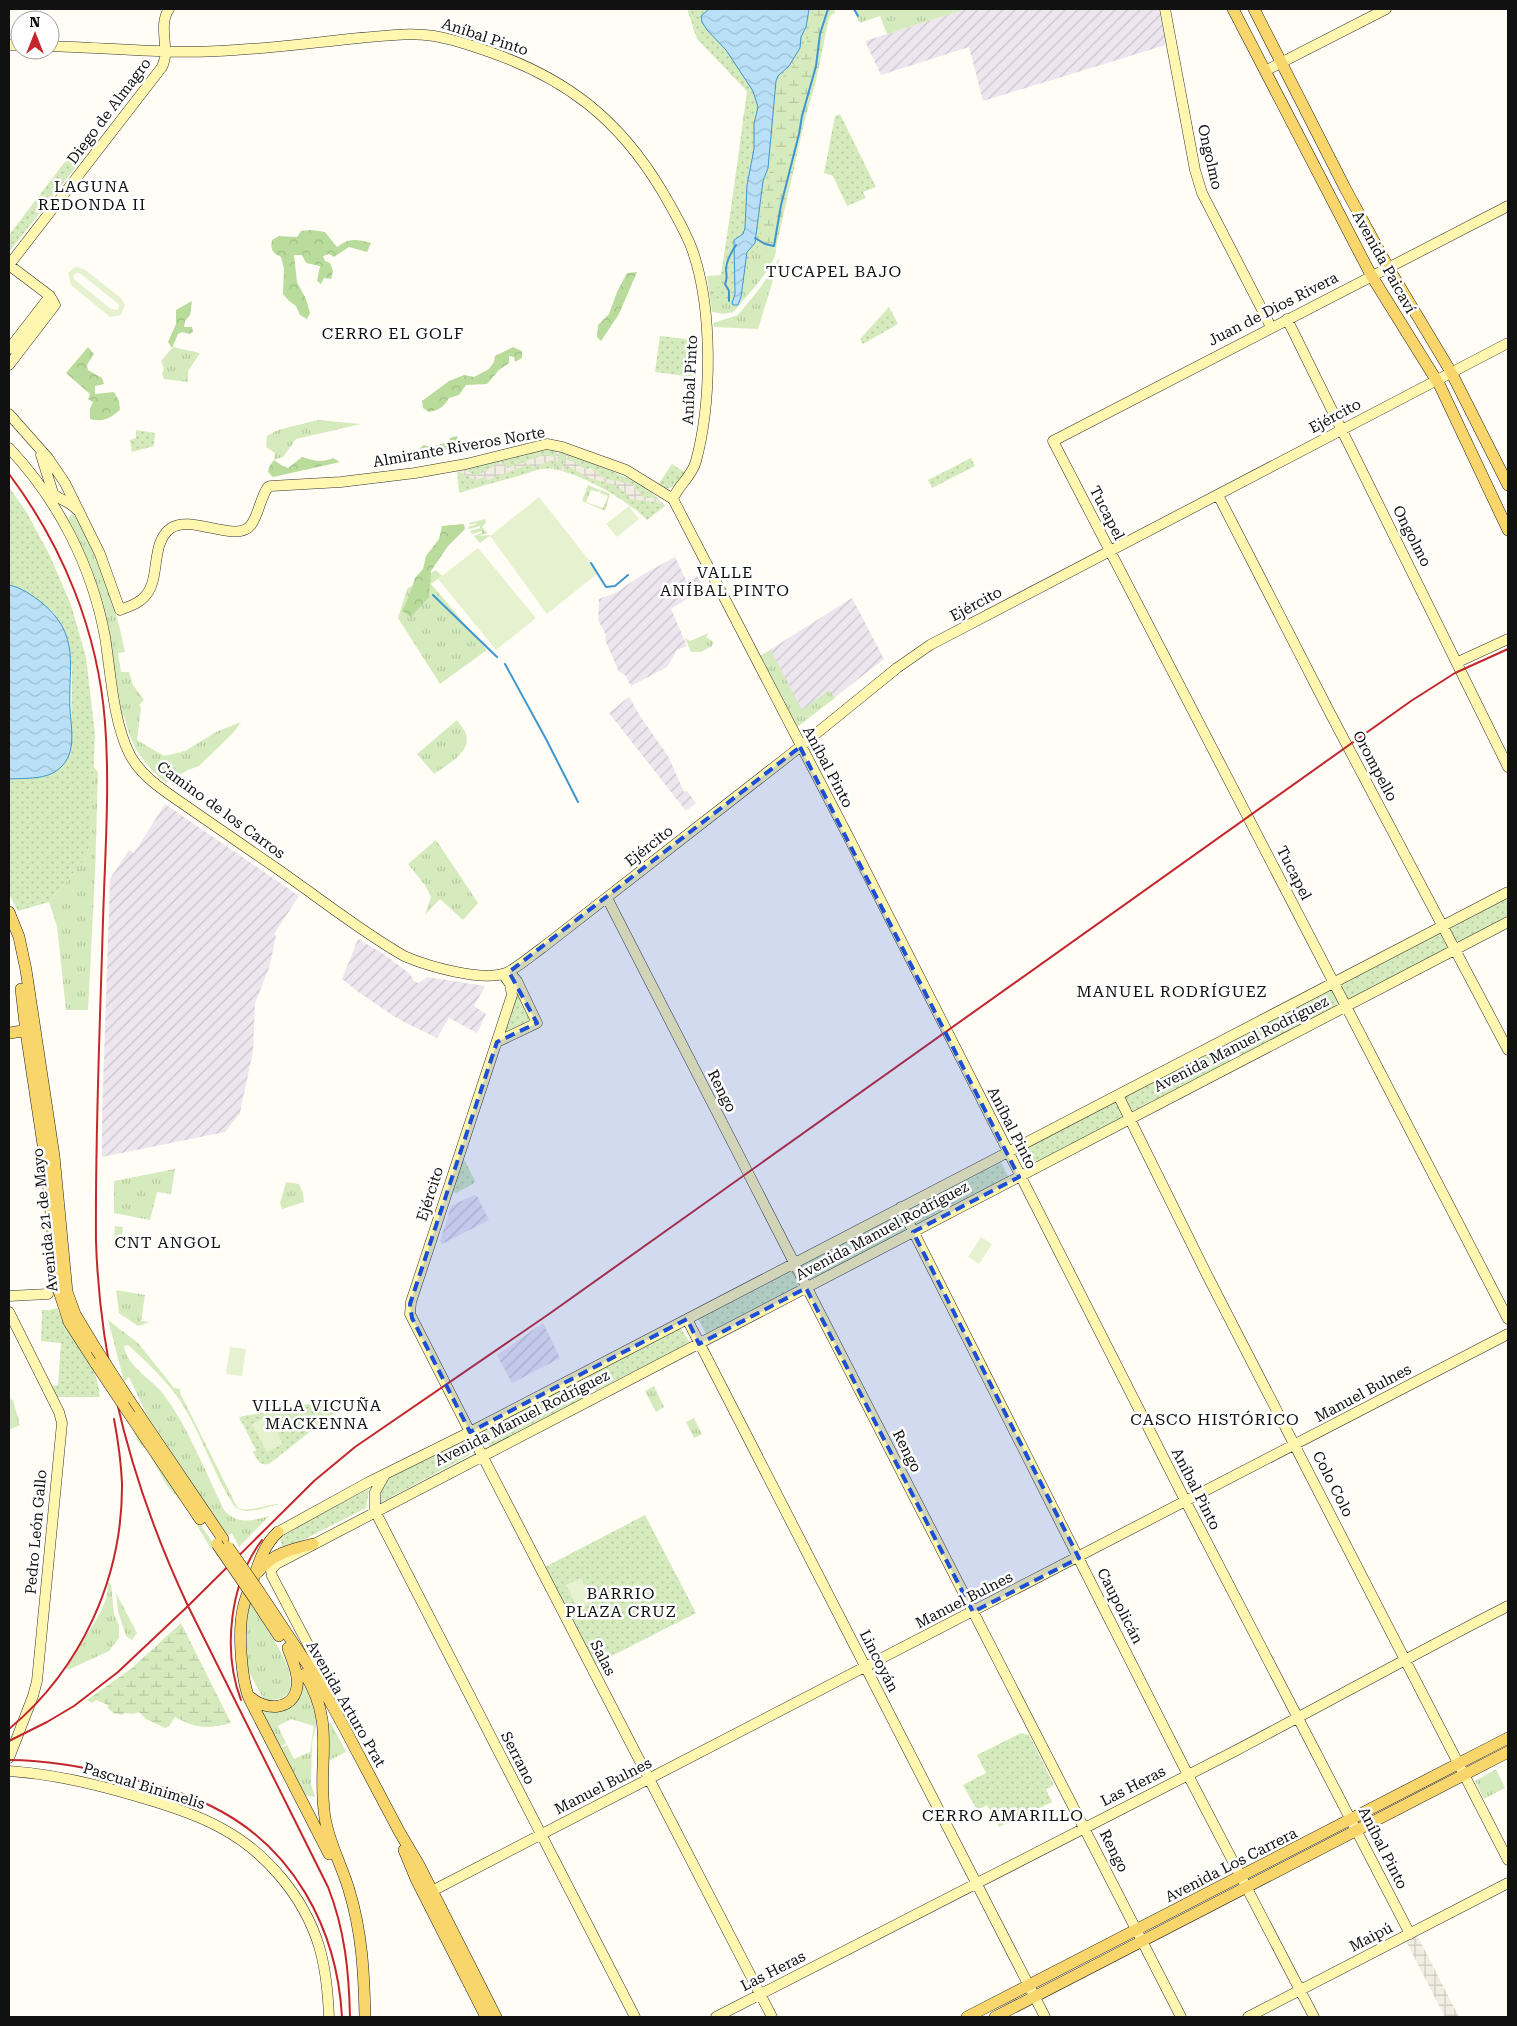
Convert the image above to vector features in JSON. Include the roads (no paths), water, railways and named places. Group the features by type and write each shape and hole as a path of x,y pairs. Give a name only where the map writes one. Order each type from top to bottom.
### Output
{"main road":[{"name":"Avenida Paicaví","path":"1233,9 1371,275 1437,380 1508,530"},
{"name":"Avenida Paicaví","path":"1254,9 1282,62 1315,132 1388,267 1451,372 1508,485"},
{"name":"Avenida 21 de Mayo","path":"9,912 25,959 54,1156 67,1292 74,1314 220,1542"},
{"name":"Avenida 21 de Mayo","path":"9,929 20,973 26,1032 49,1181 57,1283 60,1299 69,1322 96,1364 258,1597"},
{"path":"10,1033 24,1008"},
{"path":"10,1033 26,1032 36,1041"},
{"path":"57,1283 48,1294 60,1299"},
{"path":"278,1532 265,1549 243,1607 241,1624 246,1691 354,1905 363,1956 365,2017"},
{"path":"253,1580 263,1565 277,1555 313,1544"},
{"name":"Avenida Arturo Prat","path":"258,1597 312,1687 321,1709 324,1727 323,1784 325,1819 354,1905"},
{"name":"Avenida Arturo Prat","path":"258,1597 320,1685 346,1729 496,2017"},
{"path":"246,1691 256,1702 265,1706 279,1706 290,1700 296,1691 297,1681 288,1648"},
{"path":"324,1675 346,1729"},
{"name":"Avenida Los Carrera","path":"968,2017 1508,1738"},
{"name":"Avenida Los Carrera","path":"995,2017 1508,1752"},
{"name":"Avenida Arturo Prat","path":"400,1833 416,1879 486,2017"}],"street":[{"path":"164,50 164,20 169,9"},
{"name":"Ongolmo","path":"1165,9 1192,153 1202,193 1271,327"},
{"path":"1265,71 1386,9"},
{"name":"Aníbal Pinto","path":"60,46 225,51 389,36 433,36 480,49 532,69 562,85 593,108 624,138 650,171 678,218 690,245 697,269 707,324 708,373 701,438 695,466 673,499 1019,1177 1410,1934"},
{"name":"Diego de Almagro","path":"50,296 9,265 162,67 164,50"},
{"name":"Juan de Dios Rivera","path":"1052,441 1508,206"},
{"path":"9,349 50,296 55,305 9,365"},
{"name":"Ongolmo","path":"1287,319 1458,662 1508,767"},
{"name":"Ejército","path":"410,1311 411,1302 452,1172 512,995 506,973 607,898 897,668 930,645 1508,343"},
{"path":"9,414 54,468 74,498 80,512"},
{"path":"9,424 26,434"},
{"name":"Tucapel","path":"1052,441 1508,1319"},
{"name":"Almirante Riveros Norte","path":"80,512 100,554 120,610 136,604 150,590 161,541 170,529 177,525 190,524 237,532 245,530 254,520 268,487 415,473 466,464 547,444 562,446 626,470 673,499"},
{"path":"36,445 52,491 57,497 71,503 80,512"},
{"path":"9,448 37,480 66,524"},
{"path":"54,468 58,477 66,524"},
{"name":"Orompello","path":"1218,495 1508,1050"},
{"path":"66,524 70,512 80,512"},
{"name":"Camino de los Carros","path":"66,524 86,570 99,610 121,732 131,756 143,772 162,789 213,825 404,956 420,963 450,970 481,974 506,973"},
{"path":"1458,662 1508,639"},
{"name":"Avenida Manuel Rodríguez","path":"278,1532 384,1475 1508,892"},
{"name":"Rengo","path":"607,898 1181,2017"},
{"name":"Avenida Manuel Rodríguez","path":"271,1570 276,1564 375,1511 1508,922"},
{"path":"497,1042 537,1023 517,981 506,973"},
{"name":"Colo Colo","path":"1118,1095 1207,1274 1508,1860"},
{"name":"Caupolicán","path":"901,1207 1188,1775 1314,2017"},
{"path":"14,1296 48,1294"},
{"name":"Pedro León Gallo","path":"9,1758 37,1681 62,1423 59,1412 10,1314 14,1306 14,1296"},
{"name":"Salas","path":"410,1311 482,1456 772,2017"},
{"name":"Lincoyán","path":"687,1319 1045,2017"},
{"name":"Manuel Bulnes","path":"432,1891 1079,1558 1508,1334"},
{"path":"375,1511 375,1492 384,1475"},
{"name":"Serrano","path":"375,1511 634,2017"},
{"name":"Avenida Arturo Prat","path":"271,1570 272,1576 324,1675"},
{"name":"Las Heras","path":"716,2017 1298,1718 1405,1659 1508,1606"},
{"name":"Pascual Binimelis","path":"9,1771 74,1780 155,1802 211,1823 247,1845 283,1880 310,1922 322,1958 327,1985 329,2017"},
{"name":"Maipú","path":"1248,2017 1508,1883"}],"water":[{"path":"709,9 809,9 800,48 789,66 778,76 776,81 768,168 763,181 755,243 747,252 741,297 738,305 733,305 732,303 735,294 734,240 743,234 745,228 747,185 754,149 754,124 758,107 753,91 726,50 702,22 701,16"},
{"path":"9,585 31,595 54,615 63,627 70,652 71,748 69,755 60,768 49,775 36,778 9,779"}],"waterway":[{"path":"755,238 765,244 774,246 781,205 816,66 820,34 828,9"},
{"path":"854,9 858,16"},
{"path":"729,301 729,291 725,284 727,278 726,268 736,245"},
{"path":"591,563 606,587 615,586 628,575"},
{"path":"433,595 497,657"},
{"path":"505,664 578,802"}],"railway":[{"path":"9,474 46,530 75,591 95,655 101,688 105,722 107,796 97,1121 96,1241 104,1335 123,1428 151,1518 188,1606 328,1887 334,1903 345,1951 350,2017"},
{"path":"9,1741 74,1706 118,1672 188,1606 314,1481 355,1447 549,1314 1411,701 1455,673 1508,649"},
{"path":"9,1729 35,1705 57,1679 77,1650 93,1619 106,1587 115,1553 122,1483 114,1419"},
{"path":"241,1700 235,1681 232,1660 232,1617 236,1596 243,1576 251,1557 262,1540"},
{"path":"9,1760 71,1765 152,1784 201,1801 240,1823 265,1843 287,1867 305,1893 320,1922 331,1952 338,1984 342,2017"}],"district":[{"name":"LAGUNA REDONDA II","path":"92,195"},
{"name":"TUCAPEL BAJO","path":"834,271"},
{"name":"CERRO EL GOLF","path":"393,333"},
{"name":"VALLE ANÍBAL PINTO","path":"725,581"},
{"name":"MANUEL RODRÍGUEZ","path":"1172,991"},
{"name":"CNT ANGOL","path":"168,1242"},
{"name":"VILLA VICUÑA MACKENNA","path":"317,1414"},
{"name":"CASCO HISTÓRICO","path":"1215,1419"},
{"name":"BARRIO PLAZA CRUZ","path":"621,1602"},
{"name":"CERRO AMARILLO","path":"1003,1815"}]}
